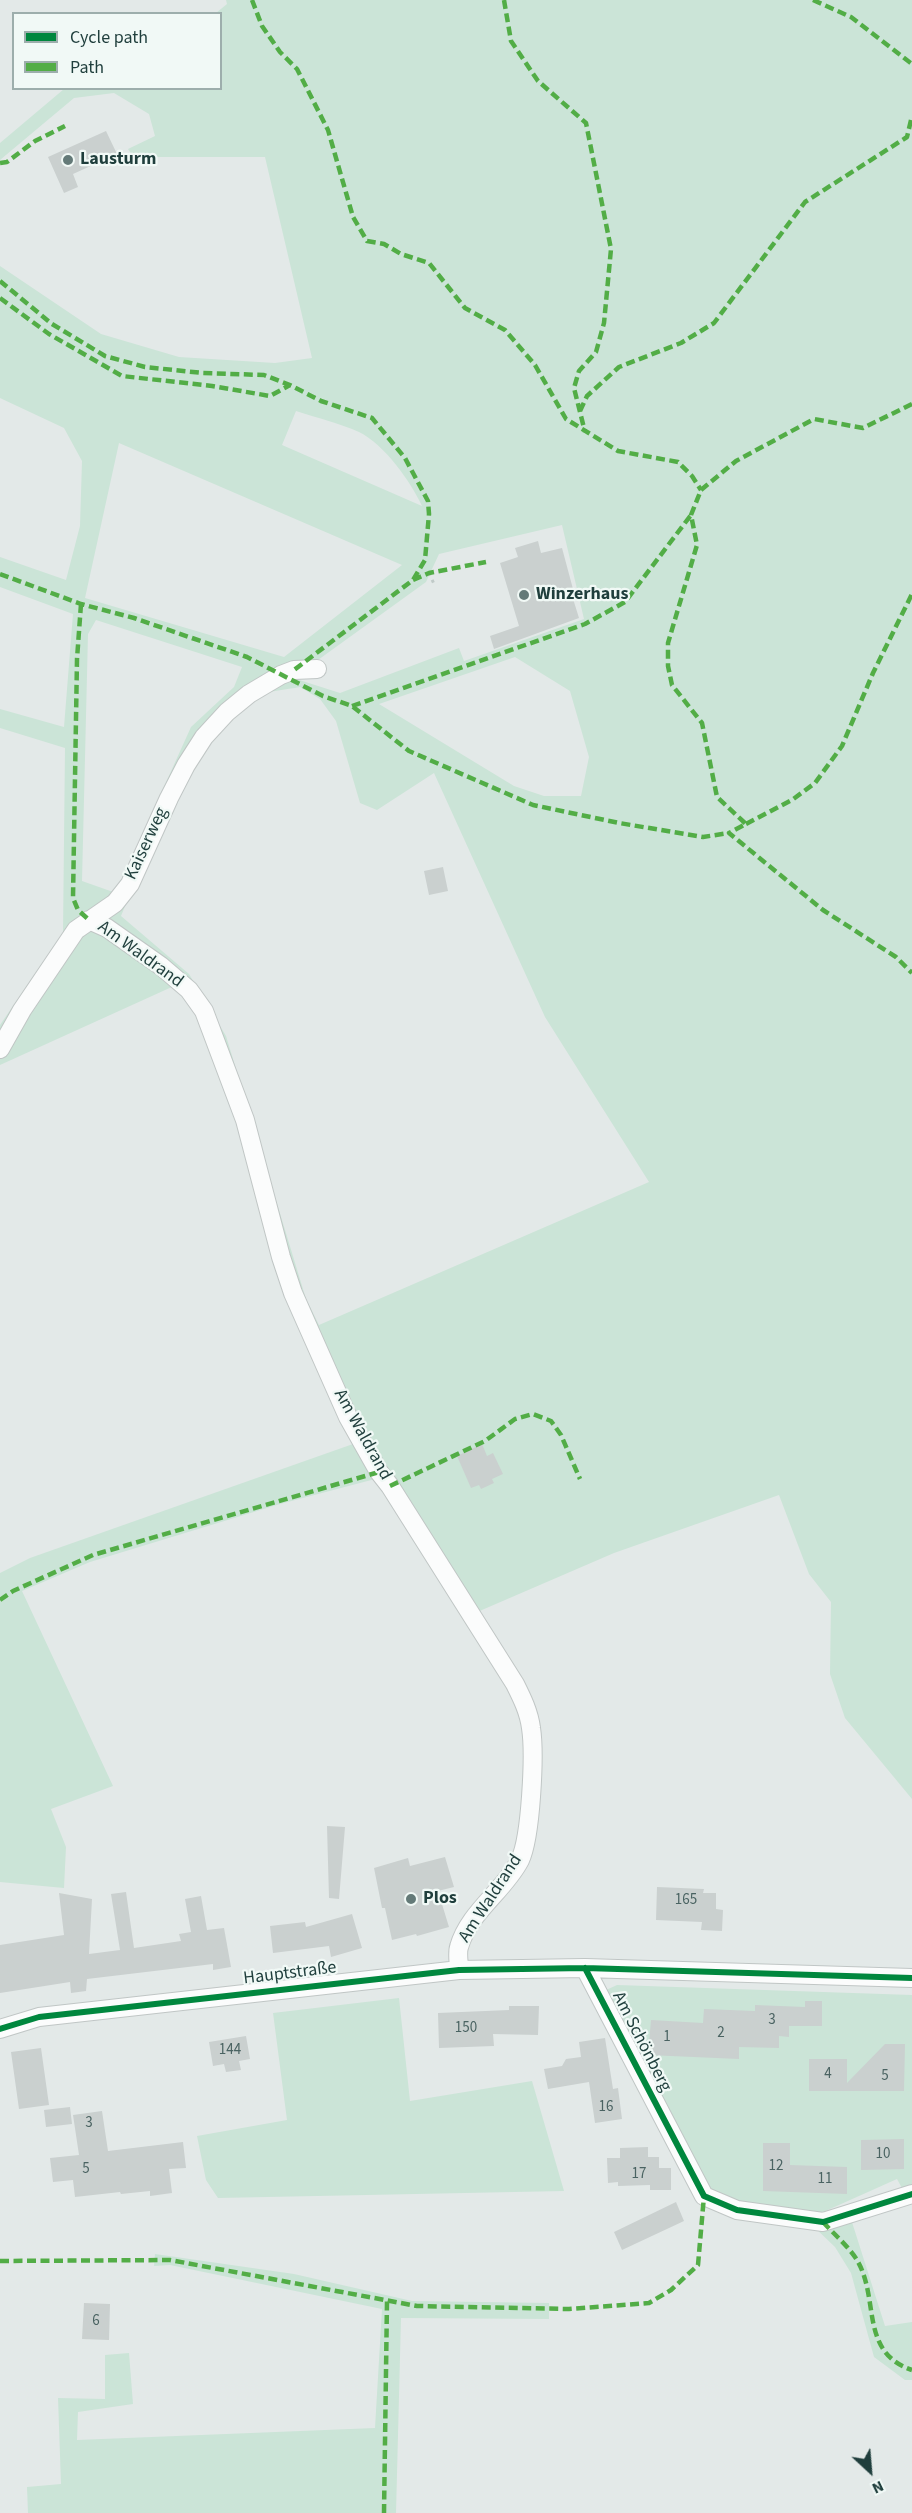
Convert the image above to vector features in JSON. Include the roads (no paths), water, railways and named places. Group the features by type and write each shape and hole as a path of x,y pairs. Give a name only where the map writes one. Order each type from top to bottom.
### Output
{"street":[{"name":"Kaiserweg","path":"0,1049 22,1010 76,930 115,903 130,884 169,798 204,737 227,712 249,694 294,670 317,669"},
{"name":"Am Waldrand","path":"89,920 107,928 160,966 189,990 204,1011 245,1120 280,1257 313,1341 348,1417 379,1472 515,1684 525,1704 531,1725 534,1752 527,1836 520,1859 471,1923 459,1948 459,1970"},
{"name":"Hauptstraße","path":"0,2029 39,2018 459,1970 585,1968"},
{"name":"Am Schönberg","path":"912,1978 585,1968 704,2196 737,2210 823,2222 912,2194"}],"place":[{"name":"Lausturm","path":"68,160"},
{"name":"Winzerhaus","path":"524,595"},
{"name":"Plos","path":"411,1899"}]}
